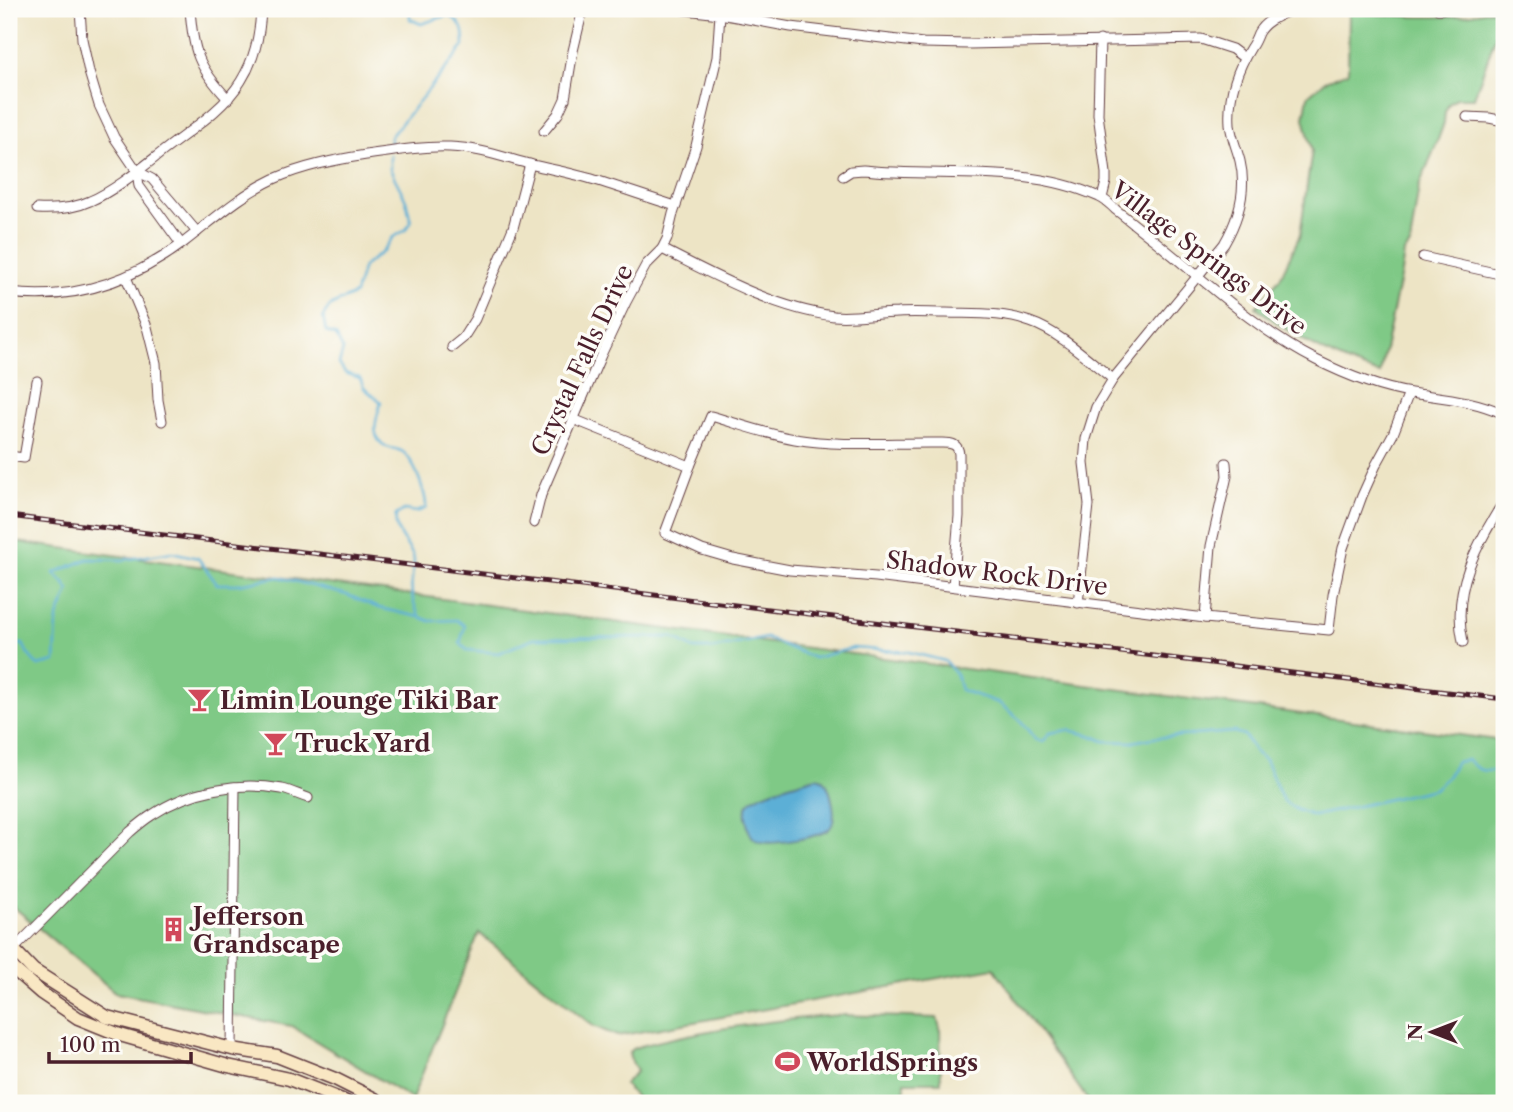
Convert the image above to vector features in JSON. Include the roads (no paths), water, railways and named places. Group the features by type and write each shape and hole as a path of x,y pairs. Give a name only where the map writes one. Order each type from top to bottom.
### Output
{"street":[{"path":"80,9 86,61 99,105 114,137 137,171 152,179 197,232"},
{"path":"190,9 195,52 205,73 228,99"},
{"path":"37,209 63,209 88,202 137,171 228,99 253,59 261,9"},
{"path":"544,131 558,114 565,99 583,9"},
{"path":"677,9 791,27 923,43 1202,39 1232,49 1244,58"},
{"path":"1078,603 1089,505 1084,463 1086,439 1096,407 1113,379 1224,244 1232,230 1242,188 1241,164 1230,126 1233,85 1259,30 1273,18 1293,9"},
{"name":"Crystal Falls Drive","path":"534,523 539,500 601,355 638,278 667,239 699,134 717,57 720,14"},
{"path":"1100,40 1098,114 1106,173 1102,198"},
{"path":"1467,117 1504,121"},
{"path":"9,293 79,292 99,287 154,263 238,201 272,180 318,164 424,147 453,147 489,152 594,180 676,206"},
{"path":"452,348 463,338 480,308 513,228 530,164"},
{"name":"Village Springs Drive","path":"843,176 851,171 863,170 1028,177 1055,182 1102,198 1256,321 1315,359 1377,385 1409,393 1462,400 1504,414"},
{"path":"137,171 138,187 181,244"},
{"path":"662,248 725,280 792,307 820,314 978,314 1001,315 1032,322 1070,345 1113,379"},
{"path":"1423,257 1504,275"},
{"path":"126,277 147,327 156,363 162,421"},
{"path":"9,456 24,458 37,381"},
{"name":"Shadow Rock Drive","path":"690,466 665,533 702,550 733,559 790,570 953,586 1205,618 1329,630 1343,548 1362,496 1393,434 1409,393"},
{"path":"573,419 690,466 711,416 796,439 845,443 954,444 958,448 959,516 953,586"},
{"path":"1205,618 1211,546 1227,476 1226,463"},
{"path":"1463,642 1459,625 1463,588 1476,548 1504,501"},
{"path":"308,797 283,789 235,787 203,792 152,814 130,832 10,950 33,970 107,1017 232,1049 277,1056 335,1079 380,1103"},
{"path":"232,1049 235,787"},
{"path":"9,965 41,993 78,1018 120,1035 228,1066 289,1079 348,1103"}],"water":[{"path":"816,777 823,779 831,796 834,812 829,829 817,835 767,843 753,837 748,829 746,814 751,801 768,792"}],"waterway":[{"path":"390,147 390,137 464,46 462,28 449,15 421,24 410,19 410,9"},
{"path":"390,154 390,169 406,200 411,222 406,230 393,237 382,252 363,267 355,294 330,306 323,317 326,332 336,336 343,350 339,364 345,373 360,378 364,388 381,402 375,427 377,438 387,447 407,456 422,487 426,508 417,512 404,510 396,515 398,532 414,559 411,588 416,608 420,617 430,621 457,620 465,626 460,643 467,650 499,653 534,638 672,637 694,649 712,649 766,638 814,658 853,648 909,652 945,661 956,674 961,690 999,703 1020,720 1035,739 1043,742 1050,733 1068,730 1104,741 1132,742 1234,732 1244,735 1255,752 1265,760 1283,801 1314,816 1434,789 1447,777 1456,762 1468,760 1480,770 1504,770"},
{"path":"9,645 23,644 38,666 55,662 57,619 69,591 54,573 88,559 123,560 172,552 198,558 217,584 238,584 279,577 347,595 379,608 419,617"}],"railway":[{"path":"9,516 1504,699"}],"place":[{"name":"Limin Lounge Tiki Bar","path":"200,700"},
{"name":"Truck Yard","path":"275,743"},
{"name":"Jefferson Grandscape","path":"173,930"},
{"name":"WorldSprings","path":"787,1062"}]}
